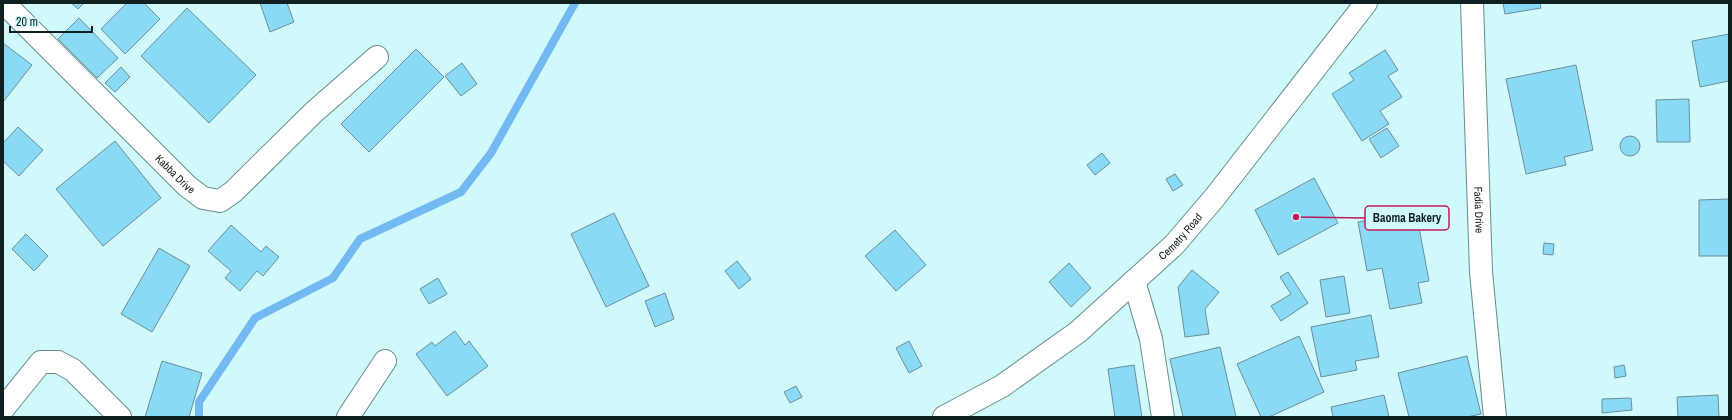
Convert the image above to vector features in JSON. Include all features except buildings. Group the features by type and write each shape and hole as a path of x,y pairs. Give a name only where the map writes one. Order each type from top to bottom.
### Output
{"street":[{"name":"Kabba Drive","path":"4,3 186,186 203,198 220,201 232,192 314,112 377,57"},
{"name":"Cemetry Road","path":"944,417 1002,386 1078,332 1174,245 1215,197 1366,3"},
{"name":"Fadia Drive","path":"1472,3 1482,272 1495,417"},
{"path":"1134,281 1151,339 1163,417"},
{"path":"348,417 385,361"},
{"path":"3,409 41,362 58,362 73,370 120,417"}],"waterway":[{"path":"199,417 199,402 255,318 333,278 360,239 461,192 491,153 575,3"}],"place":[{"name":"Baoma Bakery","path":"1296,217"}]}
